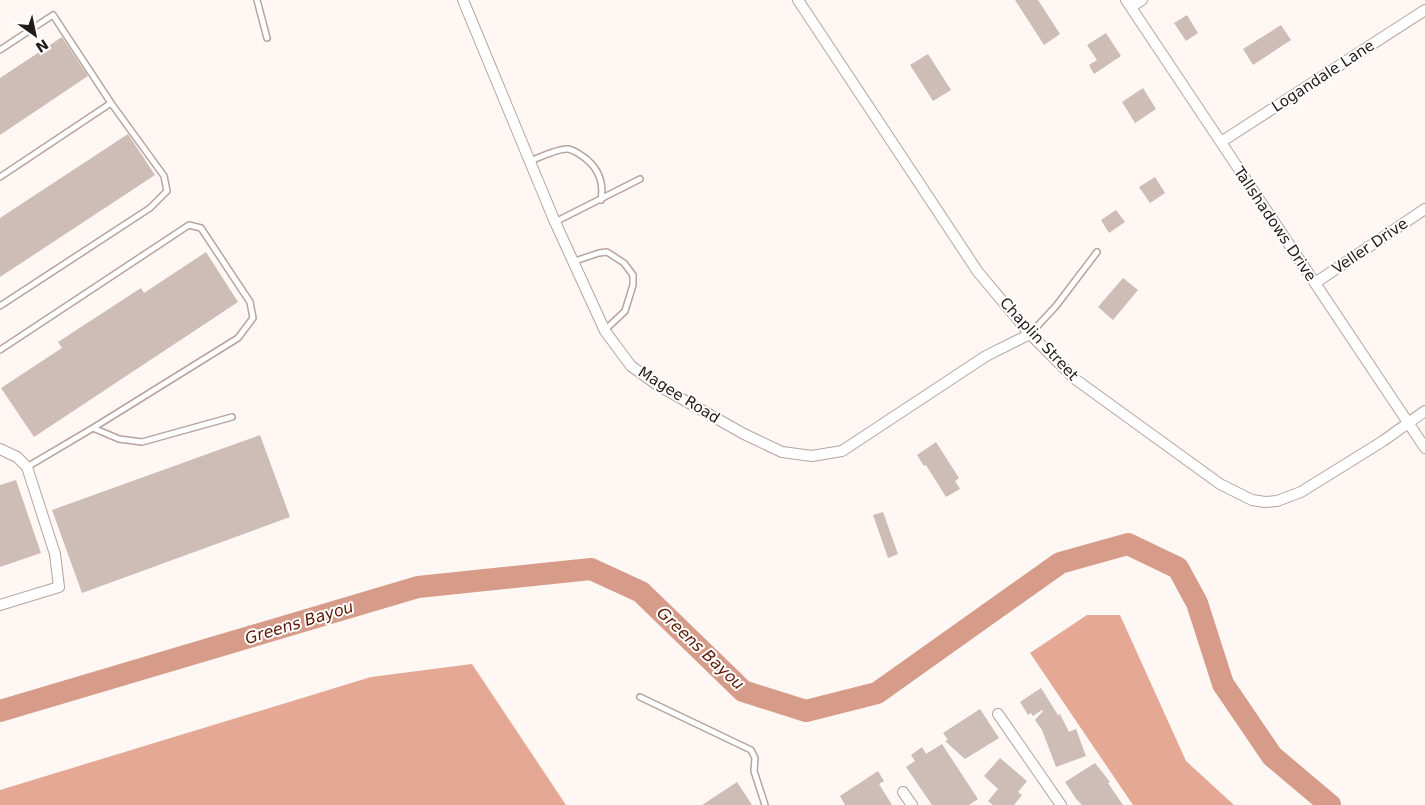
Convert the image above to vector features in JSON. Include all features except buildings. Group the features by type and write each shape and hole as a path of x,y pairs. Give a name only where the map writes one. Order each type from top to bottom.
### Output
{"street":[{"name":"Magee Road","path":"463,0 572,262 605,331 631,366 659,386 752,438 782,452 812,456 842,451 986,356 1030,334"},
{"name":"Chaplin Street","path":"798,0 978,272 1030,334 1075,379 1220,484 1252,500 1265,502 1301,492 1383,441 1425,411"},
{"path":"1128,4 1142,0"},
{"name":"Tallshadows Drive","path":"1128,4 1425,448"},
{"name":"Logandale Lane","path":"1220,142 1425,10"},
{"name":"Veller Drive","path":"1315,283 1425,209"},
{"path":"0,449 17,457 27,467 56,554 59,587 0,605"},
{"path":"998,714 1061,805"},
{"path":"903,792 912,805"}],"lane":[{"path":"256,0 267,38"},
{"path":"0,50 53,15 111,103 164,176 167,191 150,208 0,306"},
{"path":"0,177 111,103"},
{"path":"530,161 568,149 580,154 592,164 598,173 603,187 601,200"},
{"path":"555,222 640,179"},
{"path":"0,350 189,225 201,228 250,302 253,318 238,338 27,467"},
{"path":"572,262 607,252 624,263 633,275 633,285 625,311 605,331"},
{"path":"1030,334 1056,306 1097,252"},
{"path":"93,428 119,439 142,442 232,417"},
{"path":"640,697 751,750 756,758 754,771 765,805"}],"shaded area":[{"path":"1087,615 1120,615 1186,761 1234,805 1133,805 1030,653"},
{"path":"472,664 566,805 0,805 0,790 371,677"}],"waterway":[{"name":"Greens Bayou","path":"0,711 418,587 591,569 641,592 743,691 806,711 877,693 1060,563 1128,544 1178,568 1197,603 1223,684 1272,756 1330,805"}]}
